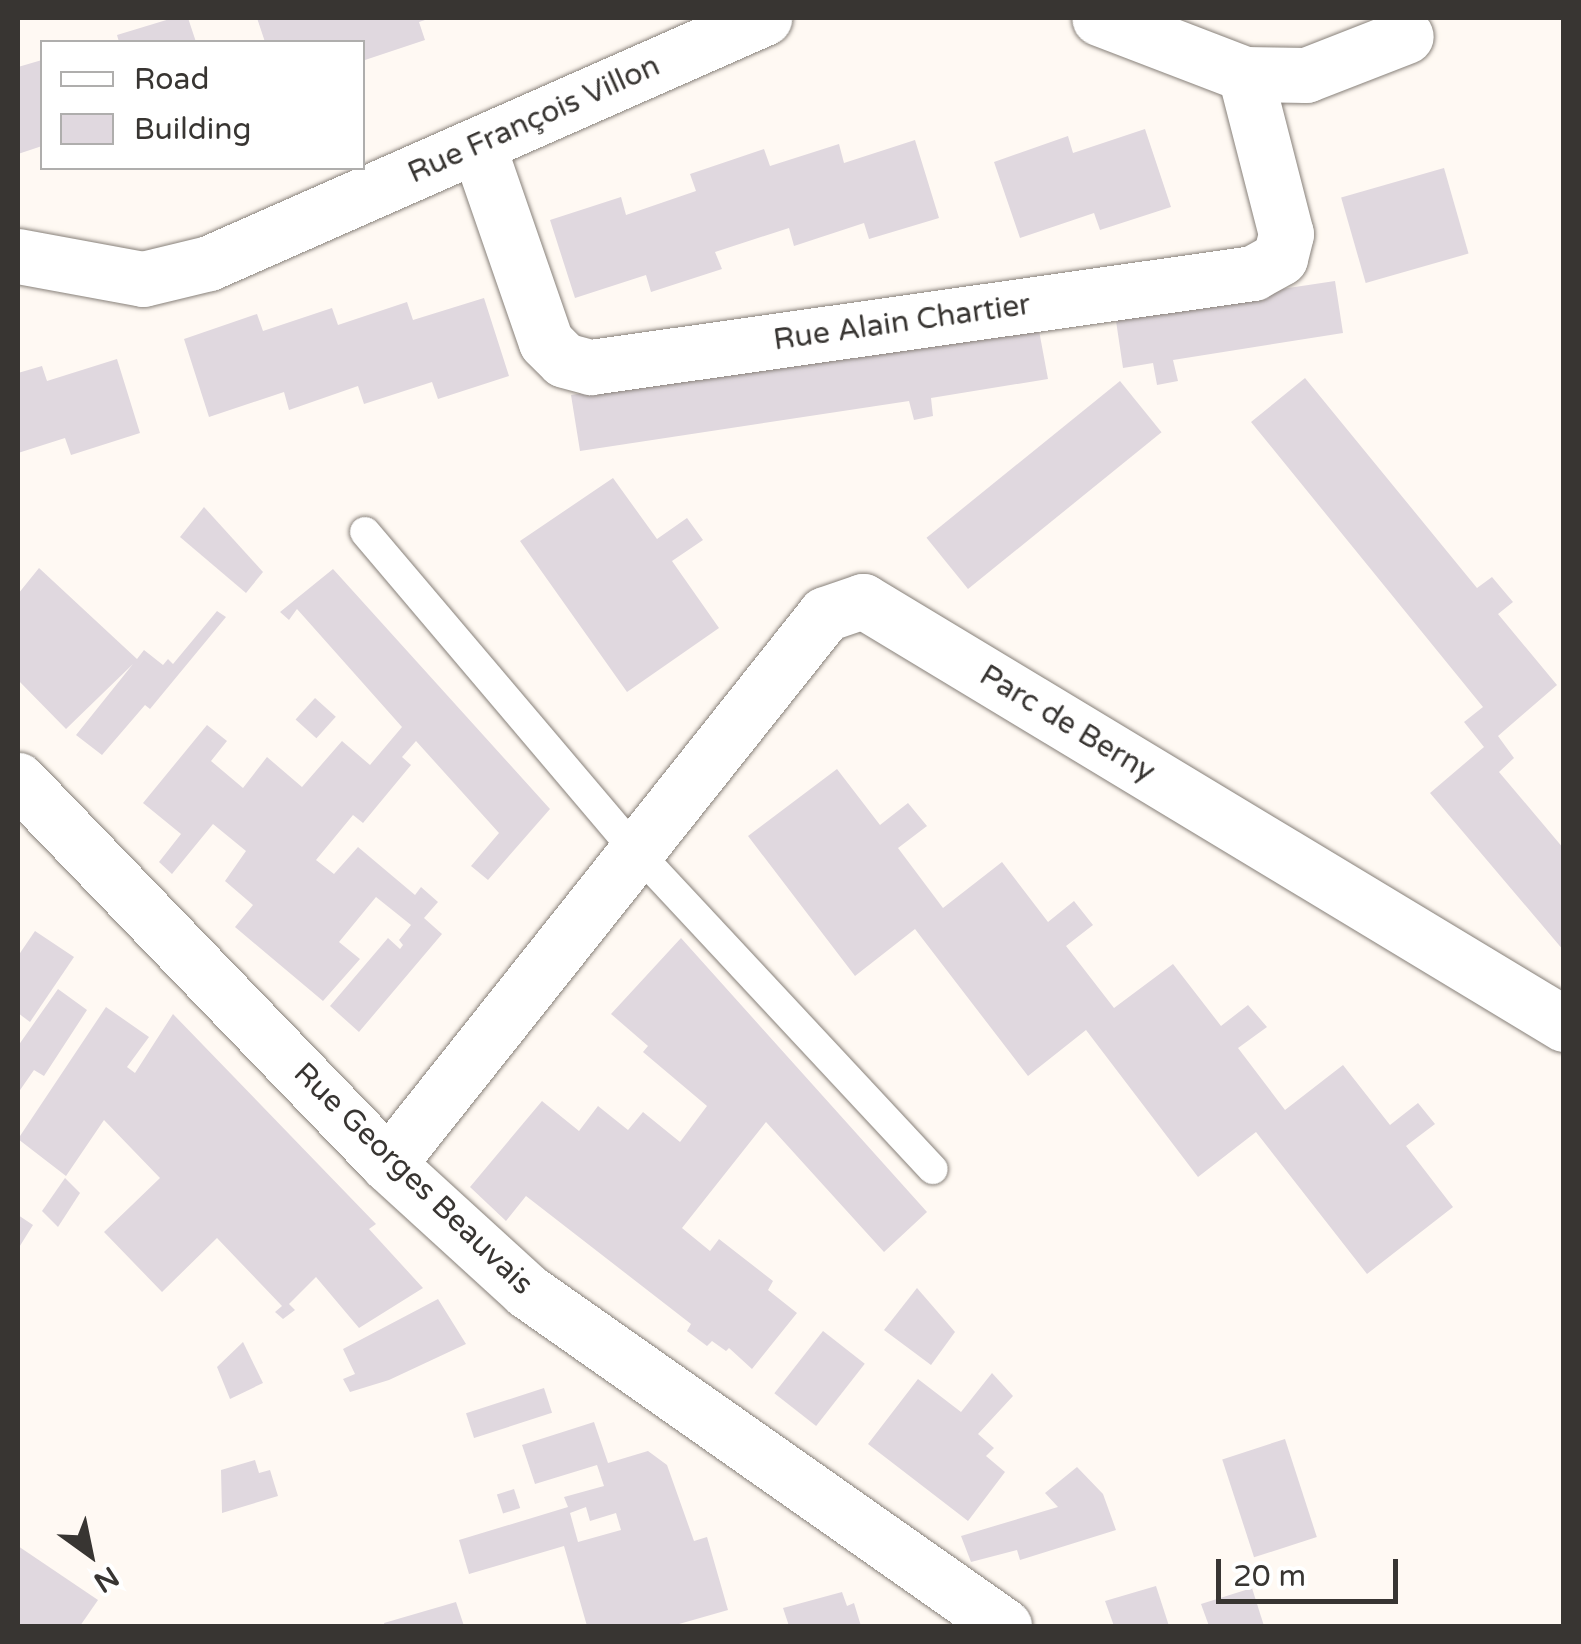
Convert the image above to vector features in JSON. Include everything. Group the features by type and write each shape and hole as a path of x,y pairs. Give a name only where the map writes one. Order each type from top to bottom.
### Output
{"street":[{"name":"Rue François Villon","path":"18,256 142,278 209,264 764,18"},
{"path":"1099,18 1245,74 1306,74 1406,36"},
{"name":"Rue Alain Chartier","path":"478,146 546,342 564,360 591,368 1253,273 1280,258 1286,234 1245,74"},
{"name":"Parc de Berny","path":"388,1164 825,614 863,601 1564,1024"},
{"name":"Rue Georges Beauvais","path":"18,780 388,1164 528,1291 1004,1626"}],"lane":[{"path":"365,532 636,850 934,1169"}],"building":[{"path":"173,18 188,18 195,40 118,40 117,35"},
{"path":"257,18 431,18 419,22 425,40 365,60 365,40 264,40"},
{"path":"40,61 40,147 18,154 18,67"},
{"path":"1145,129 1171,207 1100,230 1094,213 1020,238 994,162 1068,136 1073,153"},
{"path":"915,140 939,218 869,239 864,223 794,246 789,228 715,252 722,269 651,292 646,275 575,298 550,220 621,197 626,215 696,191 690,174 764,149 770,166 839,144 844,163"},
{"path":"1444,168 1469,254 1366,283 1341,197"},
{"path":"1335,281 1343,333 1173,360 1178,381 1157,385 1153,363 1123,368 1115,314"},
{"path":"484,298 509,376 438,399 432,382 364,404 358,386 289,410 284,392 209,417 184,339 257,314 263,331 332,308 338,325 407,302 413,320"},
{"path":"1038,325 1048,379 931,398 933,416 914,420 909,401 580,451 571,395"},
{"path":"117,359 140,433 71,455 65,438 18,453 18,373 42,366 47,381"},
{"path":"1305,378 1477,588 1492,577 1513,602 1498,614 1557,685 1498,736 1514,758 1499,772 1564,849 1564,951 1430,793 1484,747 1464,722 1483,707 1251,422"},
{"path":"1120,381 1162,432 968,589 926,538"},
{"path":"613,478 657,539 687,518 703,540 672,561 719,628 627,692 520,541"},
{"path":"204,507 263,572 246,593 180,537"},
{"path":"39,568 137,659 144,650 163,665 168,659 173,664 217,611 226,617 150,709 145,705 102,755 76,735 133,664 66,729 18,680 18,594"},
{"path":"333,569 550,809 488,880 471,866 499,833 416,741 402,757 411,765 363,823 353,815 316,860 334,874 358,847 415,895 421,887 438,902 424,918 442,934 359,1032 330,1006 388,938 400,949 403,945 399,940 411,925 376,897 339,942 360,959 323,1001 235,927 253,905 225,881 246,851 213,824 172,874 159,862 181,834 143,803 207,725 227,741 211,761 243,788 267,757 302,787 342,741 370,765 402,727 297,609 289,620 280,612"},
{"path":"315,698 336,717 316,738 296,720"},
{"path":"837,769 880,825 908,803 927,826 898,848 943,908 1002,862 1048,922 1074,901 1093,925 1066,946 1114,1008 1173,964 1221,1026 1248,1005 1267,1027 1238,1048 1285,1110 1343,1065 1390,1125 1418,1103 1435,1124 1406,1146 1453,1207 1367,1274 1256,1132 1198,1177 1086,1030 1028,1076 915,929 855,976 748,836"},
{"path":"35,931 74,957 30,1022 18,1013 18,956"},
{"path":"681,938 927,1212 884,1252 766,1122 682,1228 710,1251 719,1239 773,1281 768,1290 797,1313 752,1369 729,1348 726,1351 712,1341 707,1346 687,1331 691,1324 526,1196 506,1221 470,1187 542,1101 579,1131 598,1106 628,1130 643,1112 680,1142 707,1106 643,1052 648,1046 611,1014"},
{"path":"58,989 87,1010 44,1076 34,1070 18,1093 18,1046"},
{"path":"106,1007 149,1037 127,1067 135,1073 173,1014 376,1224 369,1229 423,1288 359,1328 316,1277 289,1304 295,1310 283,1319 275,1312 282,1306 217,1238 162,1292 104,1232 160,1178 104,1120 66,1176 18,1139"},
{"path":"65,1178 80,1193 58,1227 42,1211"},
{"path":"18,1215 33,1225 18,1249"},
{"path":"917,1288 955,1332 931,1365 884,1330"},
{"path":"438,1299 466,1344 389,1380 350,1392 343,1379 355,1374 343,1349"},
{"path":"823,1331 865,1364 816,1426 774,1393"},
{"path":"243,1342 263,1383 230,1399 217,1367"},
{"path":"992,1373 1013,1396 978,1434 994,1448 986,1456 1005,1472 968,1521 868,1444 918,1379 961,1412"},
{"path":"544,1388 552,1413 474,1438 466,1413"},
{"path":"594,1422 608,1463 648,1451 667,1465 694,1541 707,1537 728,1610 672,1626 587,1626 564,1546 469,1574 459,1540 568,1507 564,1497 604,1486 597,1465 535,1484 522,1445","holes":["586,1507 590,1521 616,1513 621,1530 578,1542 570,1513"]},
{"path":"1285,1439 1317,1537 1254,1557 1222,1459"},
{"path":"255,1460 259,1473 270,1470 278,1496 222,1513 221,1470"},
{"path":"1077,1467 1103,1494 1116,1530 1020,1560 1017,1550 971,1562 961,1536 1058,1507 1045,1493"},
{"path":"514,1489 520,1508 503,1514 497,1495"},
{"path":"18,1546 98,1600 80,1626 18,1626"},
{"path":"1156,1586 1169,1626 1114,1626 1105,1601"},
{"path":"1252,1588 1264,1626 1209,1626 1201,1604"},
{"path":"842,1592 847,1606 854,1603 861,1626 789,1626 783,1608"},
{"path":"456,1602 464,1626 384,1623"}]}
